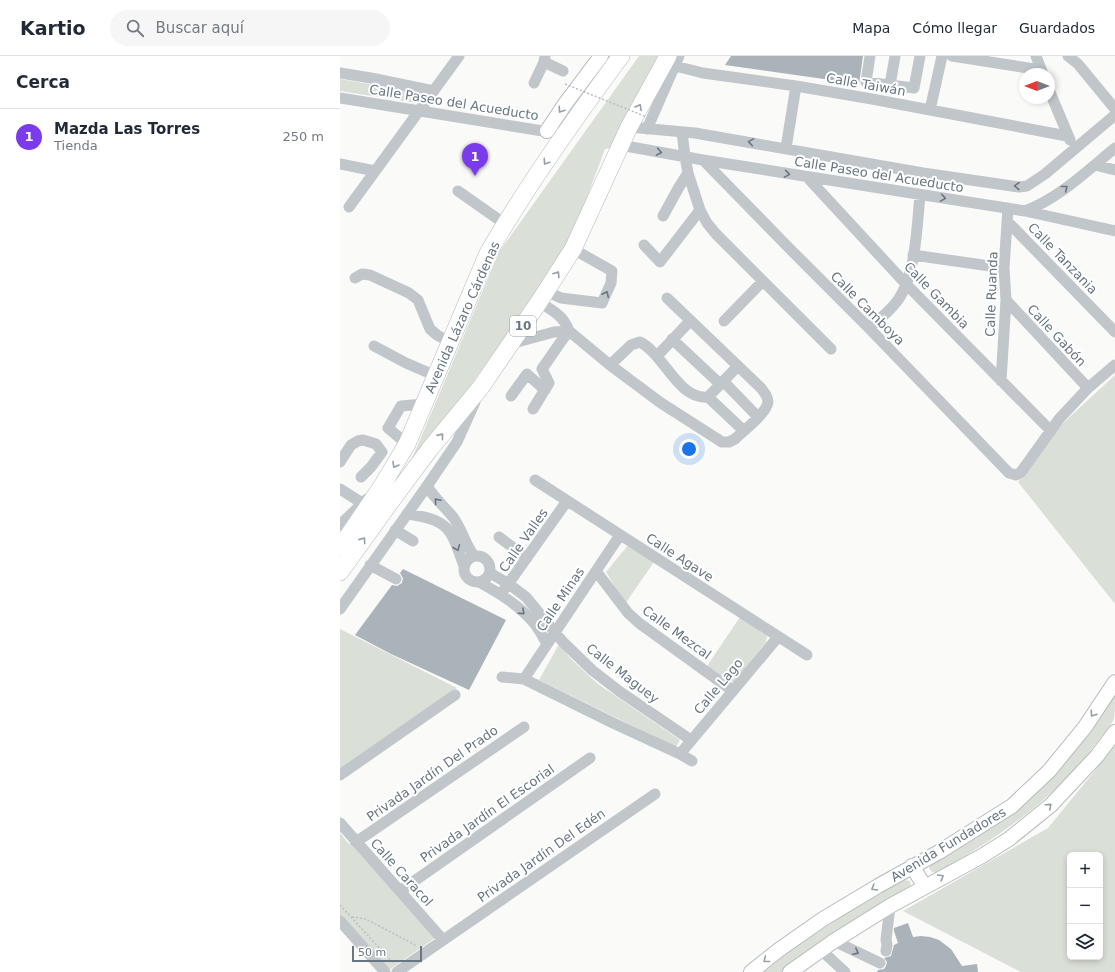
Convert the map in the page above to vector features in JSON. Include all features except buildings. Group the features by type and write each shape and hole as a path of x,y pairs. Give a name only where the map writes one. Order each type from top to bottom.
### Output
{"highway":[{"name":"Avenida Lázaro Cárdenas","path":"340,548 382,486 407,444 488,253 505,224 575,118 621,56"},
{"name":"10","path":"340,572 429,450 481,387 543,296 573,249 629,127 671,62"}],"main road":[{"path":"547,131 601,56"},
{"path":"575,118 582,97 604,56"},
{"name":"Avenida Fundadores","path":"751,972 780,949 823,919 966,836 1012,806 1049,771 1085,727 1115,682"},
{"name":"Avenida Fundadores","path":"790,972 834,941 890,906 982,856 1029,824 1051,805 1097,756 1115,732"},
{"path":"912,866 925,887"}],"street":[{"path":"349,206 459,56"},
{"path":"870,56 866,82 914,88 920,56"},
{"path":"890,85 895,56"},
{"path":"930,110 942,56"},
{"path":"952,56 1020,68"},
{"path":"1036,56 1040,68"},
{"path":"1068,56 1078,64 1115,109"},
{"path":"534,83 544,59 563,71"},
{"path":"651,124 671,62"},
{"name":"Calle Taiwán","path":"671,62 703,73 796,86 1068,136"},
{"path":"340,73 434,91"},
{"path":"786,148 796,86"},
{"name":"Calle Paseo del Acueducto","path":"340,98 564,135"},
{"path":"1055,104 1074,149"},
{"name":"Calle Paseo del Acueducto","path":"629,127 651,124 682,132 786,148 923,173 1020,187 1027,186 1033,182 1115,115"},
{"path":"682,132 684,157 688,173 700,210 707,223 716,234 831,349"},
{"name":"Calle Paseo del Acueducto","path":"620,146 1008,208 1110,231"},
{"path":"1025,212 1052,198 1115,148"},
{"name":"Calle Camboya","path":"703,160 869,328 1005,471 1014,475 1021,472 1051,431"},
{"path":"340,164 375,172"},
{"path":"1095,165 1115,170"},
{"path":"663,216 688,173"},
{"name":"Calle Gambia","path":"807,177 906,284 1051,431"},
{"path":"458,191 505,224"},
{"path":"869,328 889,311 899,300 906,284 913,255 920,194"},
{"name":"Calle Ruanda","path":"1001,381 1006,300 1004,268 1008,208"},
{"path":"644,245 660,262 700,210"},
{"name":"Calle Tanzania","path":"1007,220 1115,332"},
{"path":"1110,231 1115,241"},
{"path":"543,296 602,303 611,283 612,271 573,249"},
{"path":"913,255 1004,268"},
{"path":"354,278 362,274 370,275 409,294 418,300 430,329 437,335 451,342"},
{"path":"724,321 763,281"},
{"path":"543,296 567,323 569,331 610,365 661,403 722,442 729,442 735,439 766,409 768,402 767,396 761,388 667,298"},
{"name":"Calle Gabón","path":"1006,300 1088,388"},
{"path":"657,356 690,321"},
{"path":"510,344 554,332 569,331"},
{"path":"533,409 549,383 542,369 569,331"},
{"path":"672,339 758,417"},
{"path":"610,365 632,345 640,342 657,356 686,391 694,396 702,398 708,397 738,366"},
{"path":"374,346 406,363 436,376"},
{"path":"1051,431 1059,419 1088,388 1115,365"},
{"path":"511,396 526,374 545,390"},
{"path":"340,609 457,442 481,387"},
{"path":"708,397 743,430"},
{"path":"407,444 388,428 400,406 424,404"},
{"path":"340,462 351,445 358,441 363,440 376,444 382,452 371,467 361,477"},
{"name":"Calle Agave","path":"535,480 807,655"},
{"name":"Avenida Lázaro Cárdenas","path":"340,525 382,486"},
{"path":"427,486 449,521 464,537 474,556"},
{"path":"340,489 362,503"},
{"name":"Calle Valles","path":"501,594 567,501"},
{"path":"407,514 449,521"},
{"path":"449,521 454,540 464,566 465,574 468,578 501,594 524,612 534,623 547,644"},
{"path":"395,530 413,541"},
{"name":"Calle Minas","path":"524,679 620,535"},
{"path":"499,537 527,558"},
{"path":"464,566 468,559 474,556 481,556 487,560 490,566 490,573 486,579 479,582"},
{"path":"370,565 396,579"},
{"name":"Calle Mezcal","path":"596,571 628,613 639,623 733,691"},
{"name":"Calle Maguey","path":"490,573 509,584 526,597 563,642 592,670 691,740"},
{"name":"Calle Lago","path":"680,754 778,637"},
{"path":"502,677 524,679 613,724 680,754 692,761"},
{"path":"340,775 455,695"},
{"name":"Privada Jardín Del Prado","path":"356,842 524,727"},
{"name":"Privada Jardín El Escorial","path":"400,891 590,758"},
{"name":"Privada Jardín Del Edén","path":"396,968 443,940 655,794"},
{"name":"Calle Caracol","path":"340,823 443,940"},
{"path":"886,951 890,906"},
{"path":"340,921 384,972"},
{"path":"834,941 880,963"},
{"path":"821,950 845,972"}],"path":[{"path":"565,84 651,124"},
{"path":"340,905 396,968"},
{"path":"352,917 366,919 421,948"}],"shaded area":[{"path":"639,56 658,56 612,148 605,149 568,248 415,464 411,461 499,252"},
{"path":"340,79 411,91 421,97 417,103 340,91"},
{"path":"1115,375 1115,604 1018,482 1061,425"},
{"path":"629,544 656,559 625,604 606,572"},
{"path":"740,617 767,636 766,642 734,682 730,683 707,668"},
{"path":"340,629 457,688 340,769"},
{"path":"559,644 571,659 598,684 680,740 676,747 539,680"},
{"path":"1115,692 1114,719 1081,762 1064,781 1024,816 1003,831 959,860 936,873 932,872 929,868 931,862 995,821"},
{"path":"1115,740 1115,972 1021,972 903,911 1048,828 1097,768"},
{"path":"340,833 349,844 353,840 435,938 389,970 340,916"},
{"path":"904,880 910,881 911,887 785,972 764,972 790,951 854,908"}],"place":[{"name":"Mazda Las Torres","path":"475,176"}]}
